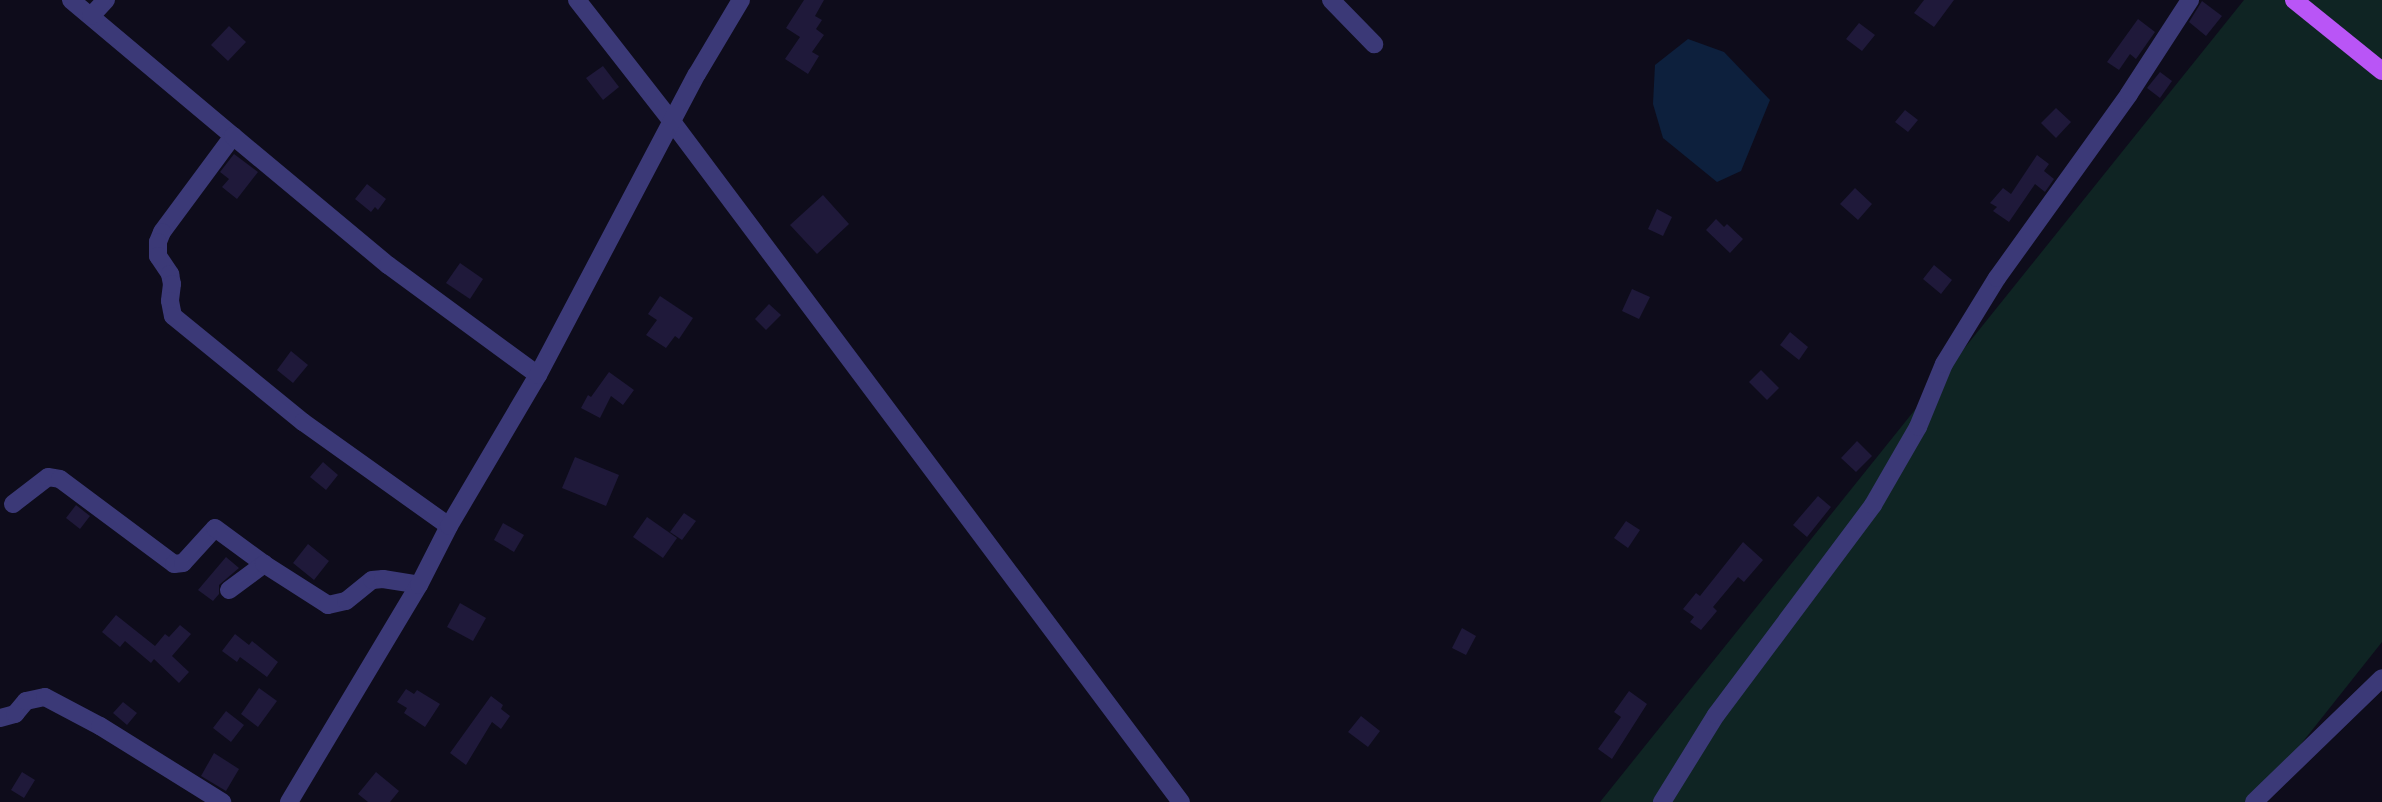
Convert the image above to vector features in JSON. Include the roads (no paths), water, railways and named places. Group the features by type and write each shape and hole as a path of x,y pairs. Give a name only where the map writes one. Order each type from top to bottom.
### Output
{"main road":[{"path":"2294,0 2382,71"}],"street":[{"path":"71,0 388,265 538,375"},
{"path":"91,16 106,0"},
{"path":"577,0 673,123 1181,802"},
{"path":"289,802 419,585 449,526 538,375 741,0"},
{"path":"1331,0 1374,44"},
{"path":"1662,802 1716,715 1880,494 1917,427 1944,364 1997,278 2137,82 2190,0"},
{"path":"233,136 162,232 158,242 156,249 172,284 170,301 173,316 303,422 449,526"},
{"path":"13,504 48,477 60,480 174,564 185,561 215,528 264,564 328,605 346,601 372,580 383,579 419,585"},
{"path":"229,590 264,564"},
{"path":"2254,802 2382,678"},
{"path":"0,718 15,714 26,701 45,697 100,726 222,802"}],"water":[{"path":"1688,39 1724,52 1770,100 1741,171 1717,182 1663,138 1653,104 1655,65"}]}
